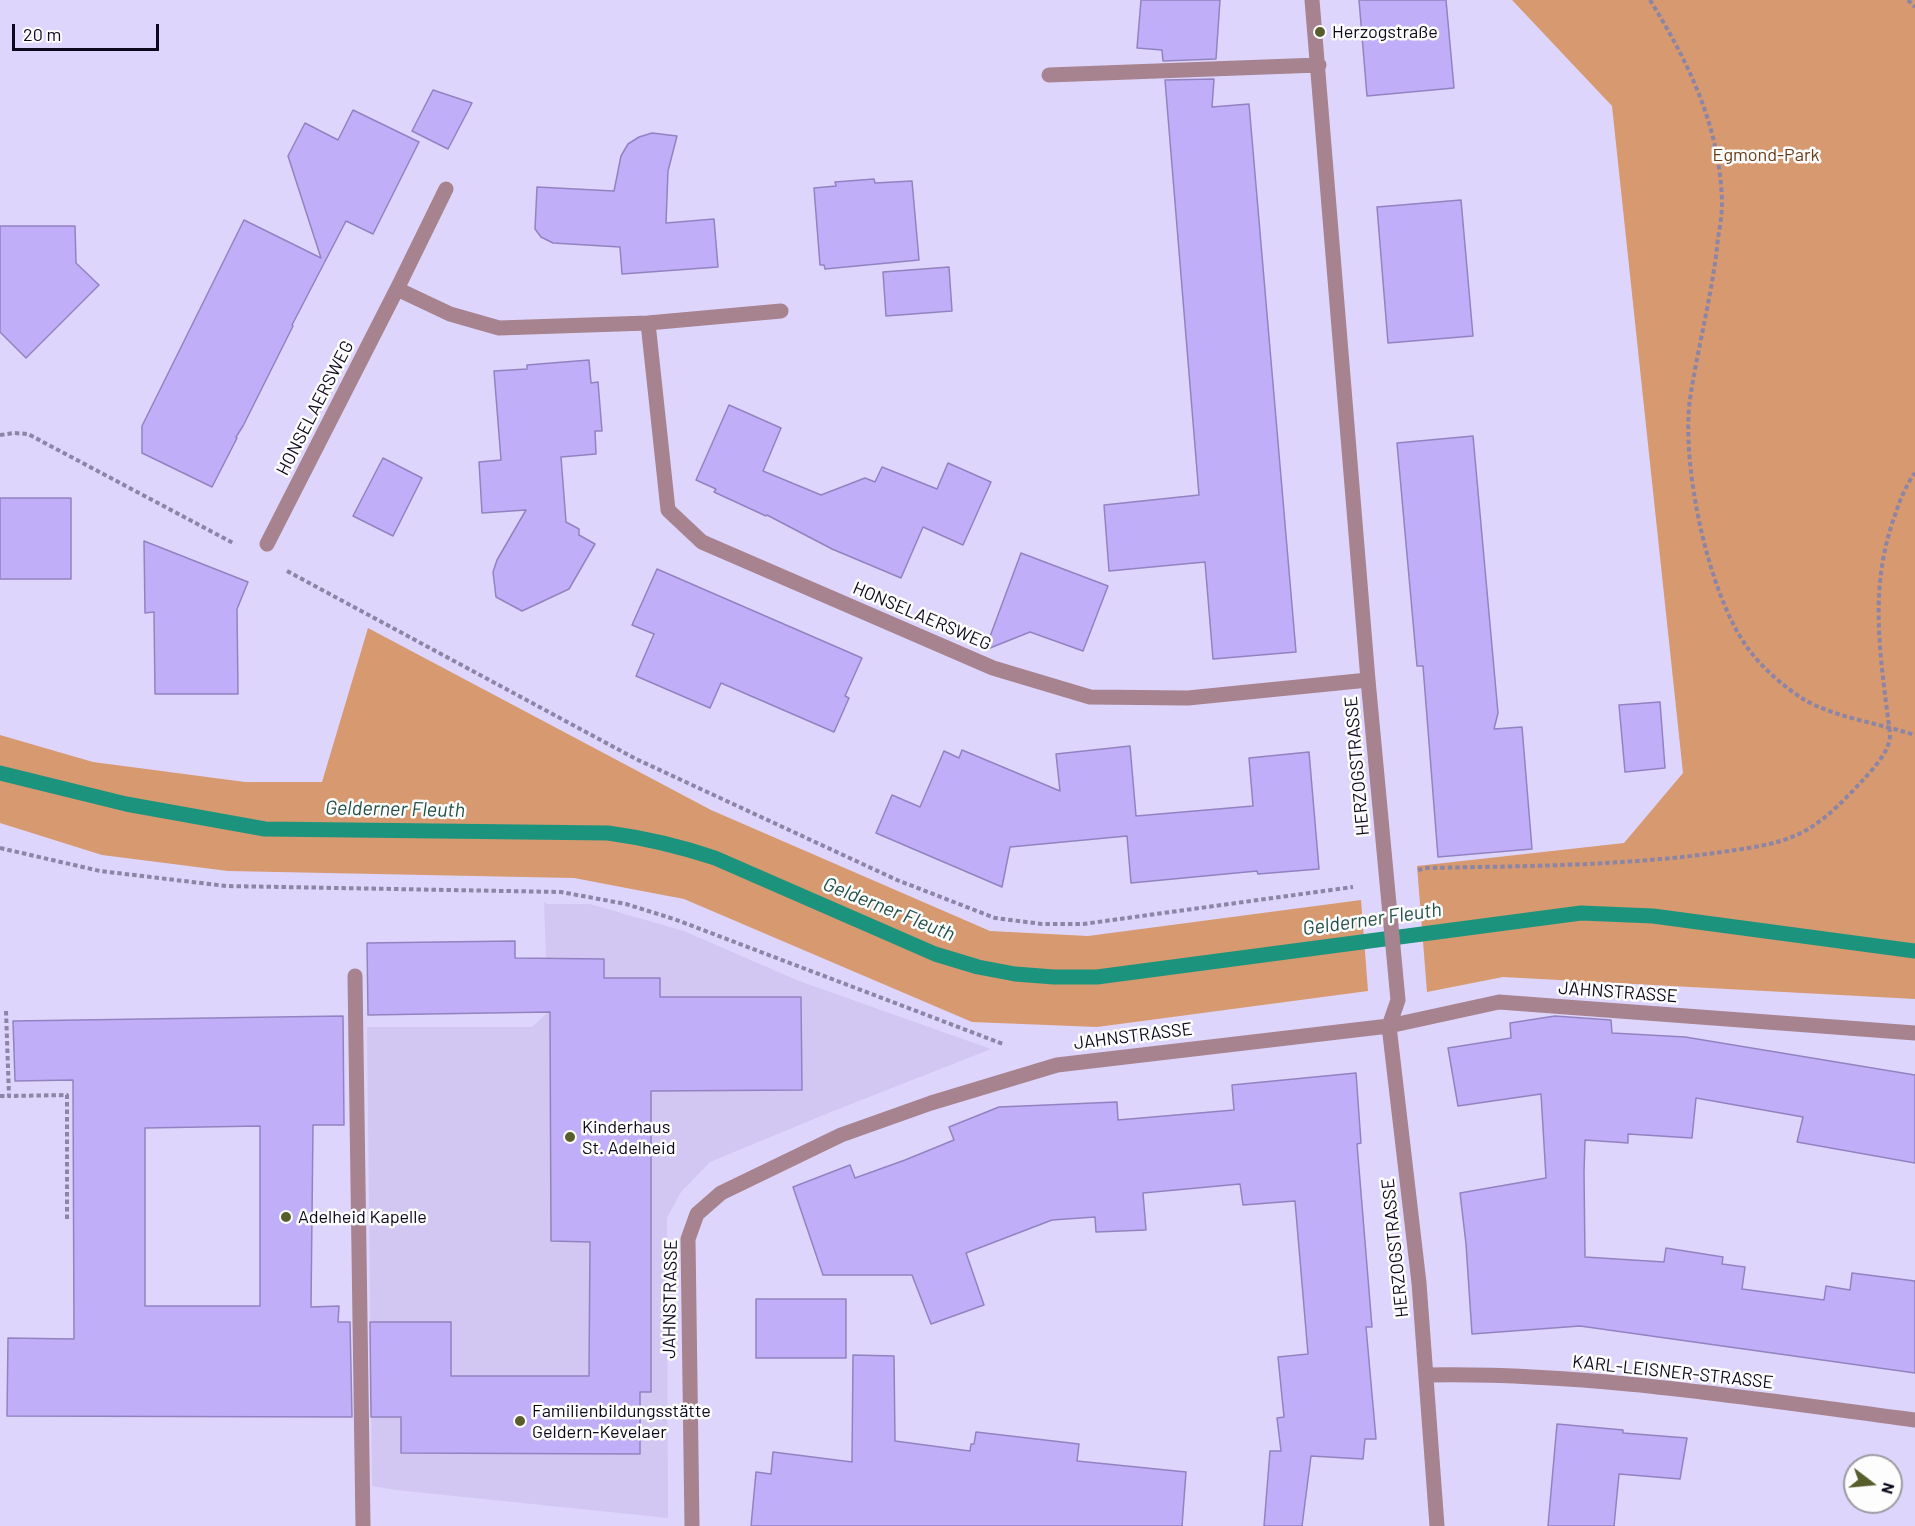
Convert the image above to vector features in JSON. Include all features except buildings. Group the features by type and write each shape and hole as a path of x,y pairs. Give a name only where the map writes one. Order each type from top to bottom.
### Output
{"street":[{"name":"HERZOGSTRASSE","path":"1312,0 1368,680 1398,1000 1389,1026 1419,1283 1437,1526"},
{"path":"1049,75 1319,65"},
{"name":"HONSELAERSWEG","path":"267,544 446,189"},
{"path":"397,289 450,314 500,328 648,323 781,311"},
{"name":"HONSELAERSWEG","path":"648,323 668,510 702,542 993,668 1089,697 1188,698 1368,680"},
{"path":"356,976 363,1526"},
{"name":"JAHNSTRASSE","path":"692,1526 688,1239 697,1214 721,1193 841,1135 931,1103 1057,1065 1389,1026 1499,1002 1915,1033"},
{"name":"KARL-LEISNER-STRASSE","path":"1426,1375 1620,1383 1915,1420"}],"path":[{"path":"1650,0 1674,38 1695,81 1708,119 1718,165 1722,204 1716,260 1690,401 1688,438 1703,536 1714,576 1729,615 1742,639 1772,674 1804,700 1833,712 1915,735"},
{"path":"1908,0 1915,7"},
{"path":"0,435 28,434 242,547"},
{"path":"282,568 636,759 897,880 995,918 1042,924 1083,924 1354,887 1426,868 1643,860 1700,855 1774,842 1801,833 1842,802 1873,768 1888,745 1890,736 1878,627 1879,578 1890,528 1915,473"},
{"path":"0,848 100,871 226,886 561,892 626,904 674,919 1057,1065"},
{"path":"6,1011 9,1096"},
{"path":"0,1096 67,1095 67,1219"}],"shaded area":[{"name":"Kinderhaus St. Adelheid","path":"544,902 547,904 590,904 684,931 799,981 991,1049 710,1162 681,1192 667,1218 668,1518 372,1486 367,1027 532,1027 548,1012"}],"green space":[{"name":"Egmond-Park","path":"1512,0 1915,0 1915,999 1503,977 1427,992 1417,866 1624,843 1683,773 1612,106"},
{"path":"368,628 711,810 990,931 1088,936 1361,900 1368,991 1097,1027 972,1022 684,899 574,878 228,871 102,855 0,823 0,735 93,762 245,782 322,782"}],"waterway":[{"name":"Gelderner Fleuth","path":"0,773 126,804 265,829 608,833 649,840 715,858 935,954 978,967 1015,974 1097,977 1581,913 1653,916 1915,951"}],"place":[{"name":"Herzogstraße","path":"1320,32"},
{"name":"Kinderhaus St. Adelheid","path":"570,1137"},
{"name":"Adelheid Kapelle","path":"286,1217"},
{"name":"Familienbildungsstätte Geldern-Kevelaer","path":"520,1421"}]}
